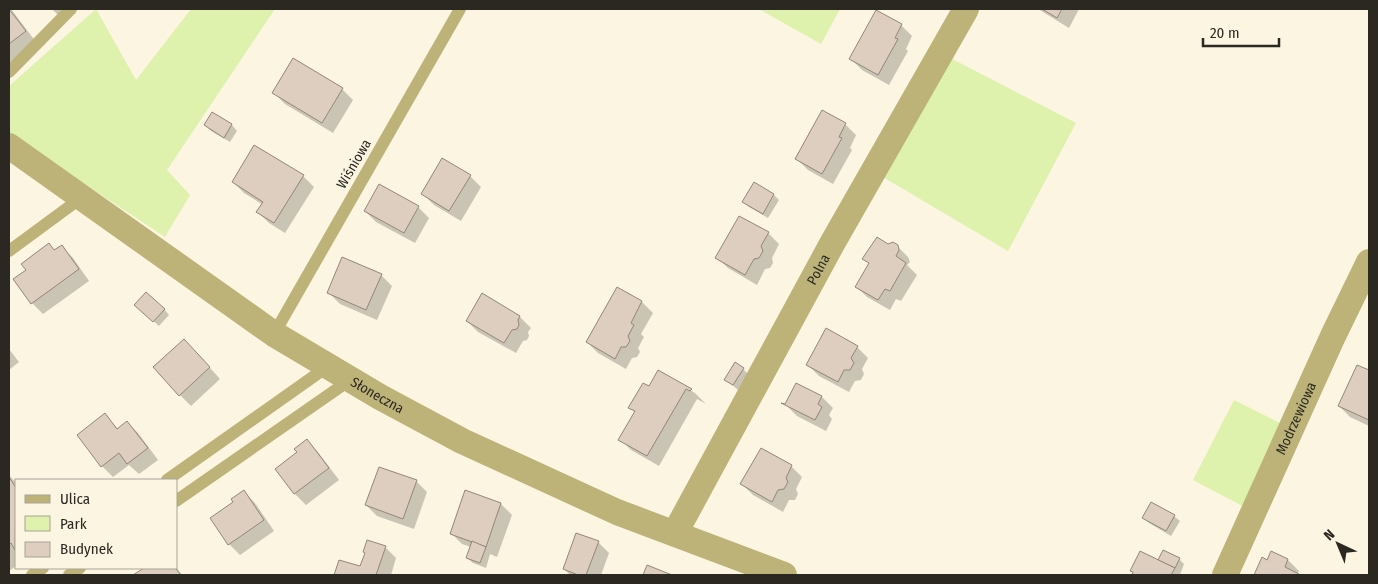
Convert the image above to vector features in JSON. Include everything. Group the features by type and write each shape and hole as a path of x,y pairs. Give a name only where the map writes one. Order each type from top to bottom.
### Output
{"street":[{"name":"Polna","path":"675,533 833,242 966,9"},
{"name":"Słoneczna","path":"9,146 274,334 350,380 470,444 617,512 784,575"},
{"name":"Modrzewiowa","path":"1225,575 1333,336 1369,262"}],"lane":[{"path":"9,72 71,9"},
{"name":"Wiśniowa","path":"274,334 460,9"},
{"path":"9,252 81,198"},
{"path":"168,479 328,367"},
{"path":"178,500 350,380"}],"green space":[{"path":"96,9 136,80 191,9 275,9 167,170 190,195 165,237 9,134 9,86"},
{"path":"759,9 840,9 821,44"},
{"path":"933,49 1076,123 1008,251 866,167"},
{"path":"1234,400 1282,424 1248,509 1193,480"}],"building":[{"path":"9,9 26,31 9,44"},
{"path":"1042,9 1062,9 1057,18"},
{"path":"876,10 902,24 895,38 898,39 878,75 849,59"},
{"path":"293,58 343,88 322,123 272,93"},
{"path":"822,110 846,123 839,137 842,138 822,174 795,159"},
{"path":"212,112 232,124 224,138 204,125"},
{"path":"254,145 304,175 274,223 256,212 263,202 232,182"},
{"path":"442,158 471,175 449,211 421,194"},
{"path":"754,182 774,194 763,214 742,202"},
{"path":"379,184 419,206 404,233 364,211"},
{"path":"739,216 769,232 761,246 763,251 759,258 754,259 745,275 715,258"},
{"path":"877,237 888,244 893,242 898,245 899,250 896,256 906,263 890,291 885,289 878,300 855,287 869,263 862,259"},
{"path":"49,243 54,250 62,245 79,269 31,304 13,279 26,270 21,264"},
{"path":"342,257 382,274 366,310 327,293"},
{"path":"617,287 642,301 631,323 634,325 628,336 630,341 626,347 621,347 615,359 586,342"},
{"path":"146,292 165,309 153,322 134,305"},
{"path":"482,293 520,316 517,329 512,330 504,343 466,321"},
{"path":"826,328 858,346 851,358 854,363 850,370 844,370 838,382 806,365"},
{"path":"184,339 210,367 179,396 153,367"},
{"path":"735,362 744,368 733,385 724,380"},
{"path":"1357,365 1369,370 1369,420 1338,406"},
{"path":"658,370 692,389 690,391 686,389 647,456 618,440 635,411 628,408 643,383 649,386"},
{"path":"796,383 822,396 818,404 822,407 815,420 781,403 785,404"},
{"path":"105,413 117,429 127,421 148,448 127,464 119,453 101,467 77,435"},
{"path":"307,439 329,468 294,494 275,469 297,452 294,449"},
{"path":"761,448 792,465 786,478 788,482 784,489 778,490 772,502 740,484"},
{"path":"379,467 417,480 403,519 365,505"},
{"path":"9,477 15,486 15,550 11,543 9,544"},
{"path":"244,490 264,520 228,545 210,518 233,502 231,499"},
{"path":"465,490 501,503 486,547 450,534"},
{"path":"1151,502 1175,515 1166,531 1142,518"},
{"path":"576,533 599,541 586,575 578,575 563,569"},
{"path":"367,540 386,546 376,575 334,575 339,560 360,566"},
{"path":"472,541 486,547 480,563 466,558"},
{"path":"1163,550 1180,558 1175,568 1158,560"},
{"path":"1140,551 1175,568 1171,575 1132,575 1133,572 1130,571"},
{"path":"1271,551 1288,559 1285,567 1299,574 1254,575 1262,557 1267,560"},
{"path":"647,565 672,575 643,575"},
{"path":"142,569 176,569 181,575 133,575"}]}
